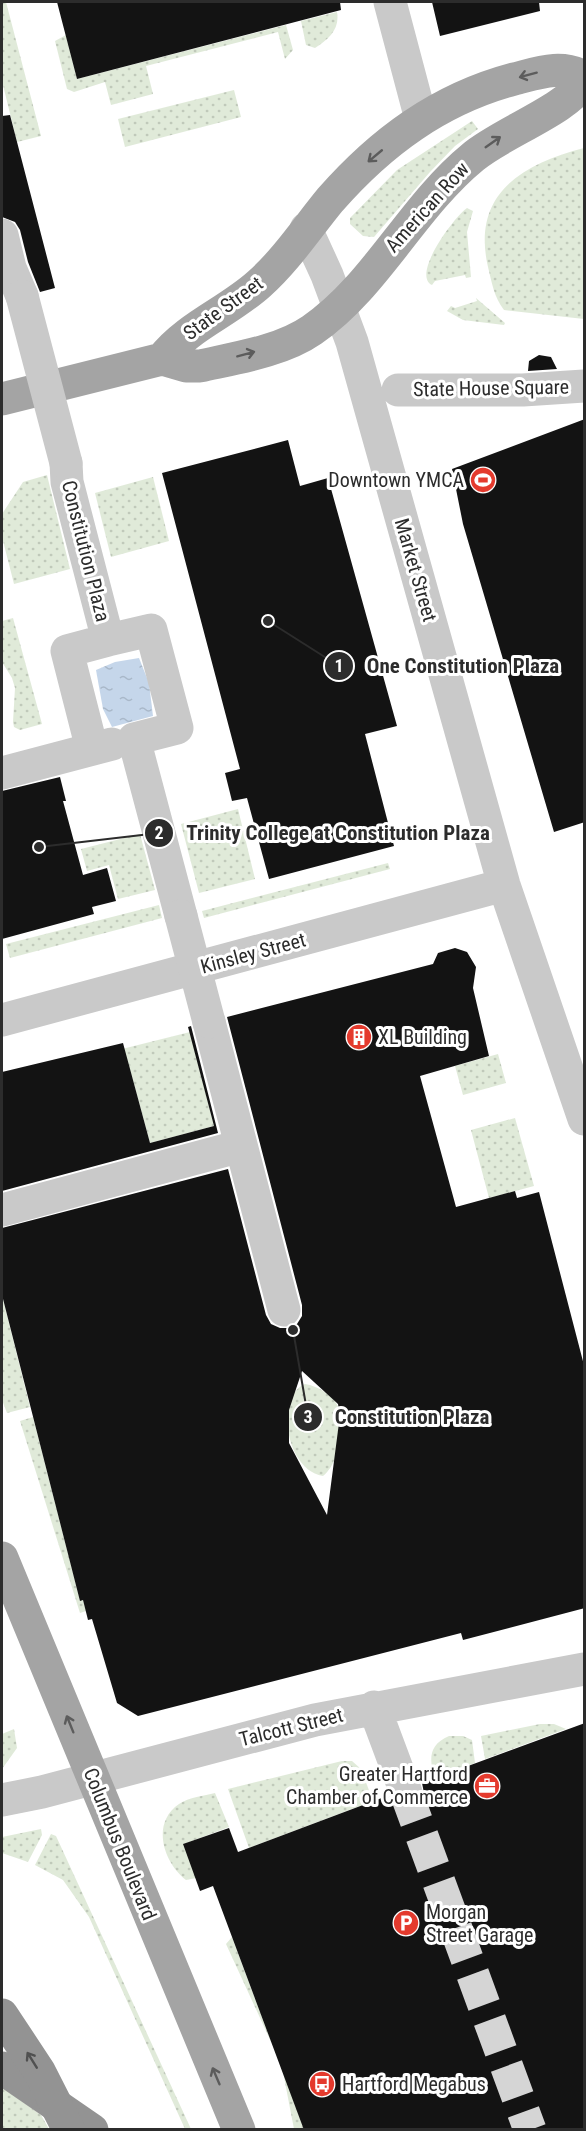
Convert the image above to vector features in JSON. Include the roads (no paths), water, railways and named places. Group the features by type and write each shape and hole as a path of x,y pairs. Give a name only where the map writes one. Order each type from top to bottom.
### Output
{"highway":[{"path":"2,2014 39,2071 69,2130"},
{"path":"2,2068 92,2130"}],"main road":[{"path":"306,229 355,174 421,119 462,95 559,69 585,76"},
{"name":"American Row","path":"339,307 450,177 497,139 571,97 585,81"},
{"name":"State Street","path":"162,359 185,335 236,303 259,285 306,229"},
{"name":"State Street","path":"2,399 162,359 182,365 196,366 285,344 313,330 339,307"},
{"name":"Columbus Boulevard","path":"2,1558 239,2130"}],"street":[{"path":"390,2 421,119"},
{"name":"Market Street","path":"306,229 339,307 368,395 504,885 581,1098"},
{"name":"Constitution Plaza","path":"2,235 11,278 66,463 67,482 108,640 151,630 177,728 134,739"},
{"name":"State House Square","path":"398,390 523,390 585,386"},
{"path":"92,749 67,651 108,640"},
{"path":"2,772 134,739 284,1310"},
{"name":"Kinsley Street","path":"2,1020 504,885"},
{"path":"2,1210 241,1146"},
{"name":"Talcott Street","path":"2,1800 374,1707 585,1669"},
{"path":"374,1707 405,1790"}],"water":[{"path":"139,658 149,683 153,716 112,727 103,709 96,670 115,662"}],"tunnel":[{"path":"405,1790 530,2130"}],"place":[{"name":"Downtown YMCA","path":"483,480"},
{"name":"One Constitution Plaza","path":"268,621"},
{"name":"Trinity College at Constitution Plaza","path":"39,847"},
{"name":"XL Building","path":"359,1037"},
{"name":"Constitution Plaza","path":"293,1330"},
{"name":"Greater Hartford Chamber of Commerce","path":"487,1786"},
{"name":"Morgan Street Garage","path":"406,1923"},
{"name":"Hartford Megabus","path":"322,2084"}]}
